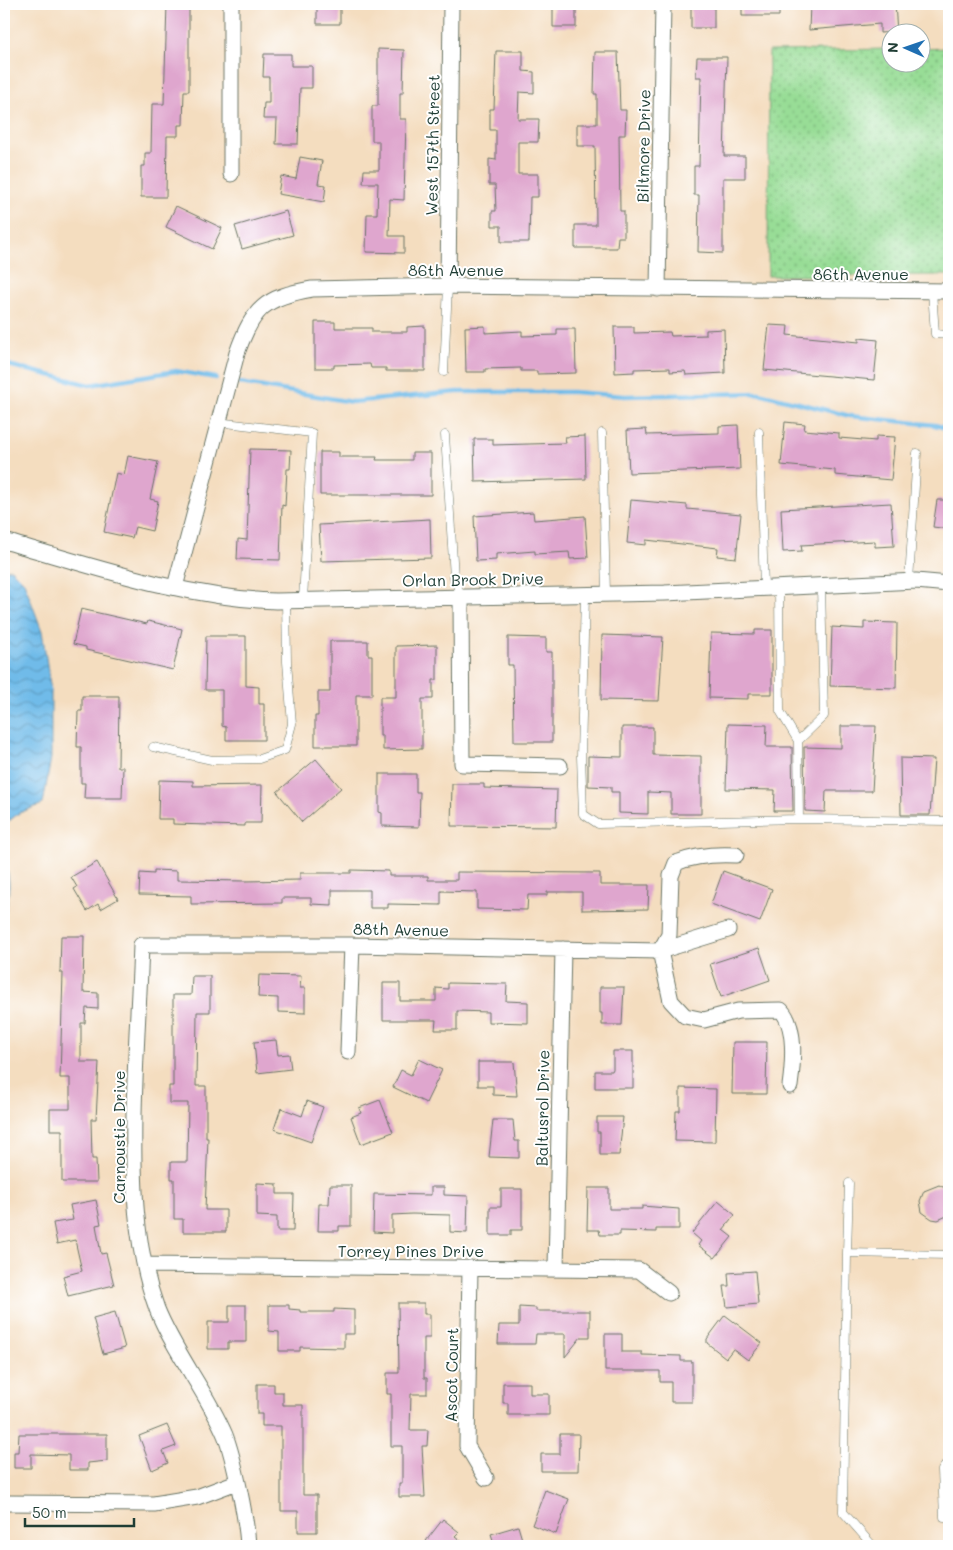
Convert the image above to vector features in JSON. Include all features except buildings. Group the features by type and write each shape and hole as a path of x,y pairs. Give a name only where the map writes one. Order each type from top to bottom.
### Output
{"street":[{"path":"231,4 231,174"},
{"name":"West 157th Street","path":"448,286 451,4"},
{"name":"Biltmore Drive","path":"658,289 663,4"},
{"name":"86th Avenue","path":"175,587 217,422 246,327 258,311 272,299 312,289 448,286 949,291"},
{"name":"Orlan Brook Drive","path":"4,541 121,574 236,600 586,595 909,582 949,584"},
{"path":"461,597 462,764 560,766"},
{"path":"736,855 720,854 688,858 676,863 671,876 669,935 660,951 671,1001 685,1016 704,1020 738,1011 781,1010 788,1017 792,1042 790,1086"},
{"name":"88th Avenue","path":"142,945 352,945 660,951 728,930"},
{"name":"Carnoustie Drive","path":"142,945 135,1070 133,1186 146,1266 158,1309 225,1436 237,1482 248,1546"},
{"path":"348,1052 352,945"},
{"name":"Baltusrol Drive","path":"556,1268 564,949"},
{"name":"Torrey Pines Drive","path":"146,1266 639,1270 669,1293"},
{"name":"Ascot Court","path":"470,1268 467,1446 486,1478"},
{"path":"4,1503 154,1504 197,1497 237,1482"}],"lane":[{"path":"444,372 448,286"},
{"path":"932,291 935,334 949,335"},
{"path":"217,422 312,433 303,600"},
{"path":"759,432 780,711 798,741 799,819"},
{"path":"602,433 606,594"},
{"path":"445,435 454,577 461,597"},
{"path":"909,582 917,453"},
{"path":"798,741 824,716 822,586"},
{"path":"586,595 581,756 583,814 598,824 799,819 949,822"},
{"path":"153,747 212,760 259,759 285,750 292,724 287,662 286,600"},
{"path":"849,1183 843,1512 874,1546"},
{"path":"847,1253 949,1255"},
{"path":"949,1460 942,1470 944,1517 949,1517"}],"green space":[{"path":"949,48 949,275 768,276 769,51 880,49 880,72 930,72 930,49"}],"water":[{"path":"11,569 24,582 42,631 51,691 51,758 43,804 19,813 4,825 4,570"},
{"path":"4,859 7,867 9,889 4,919"}],"waterway":[{"path":"4,364 90,385 176,371 216,378"},
{"path":"240,383 352,402 457,392 573,392 625,396 759,393 850,416 935,425 949,429"}]}
